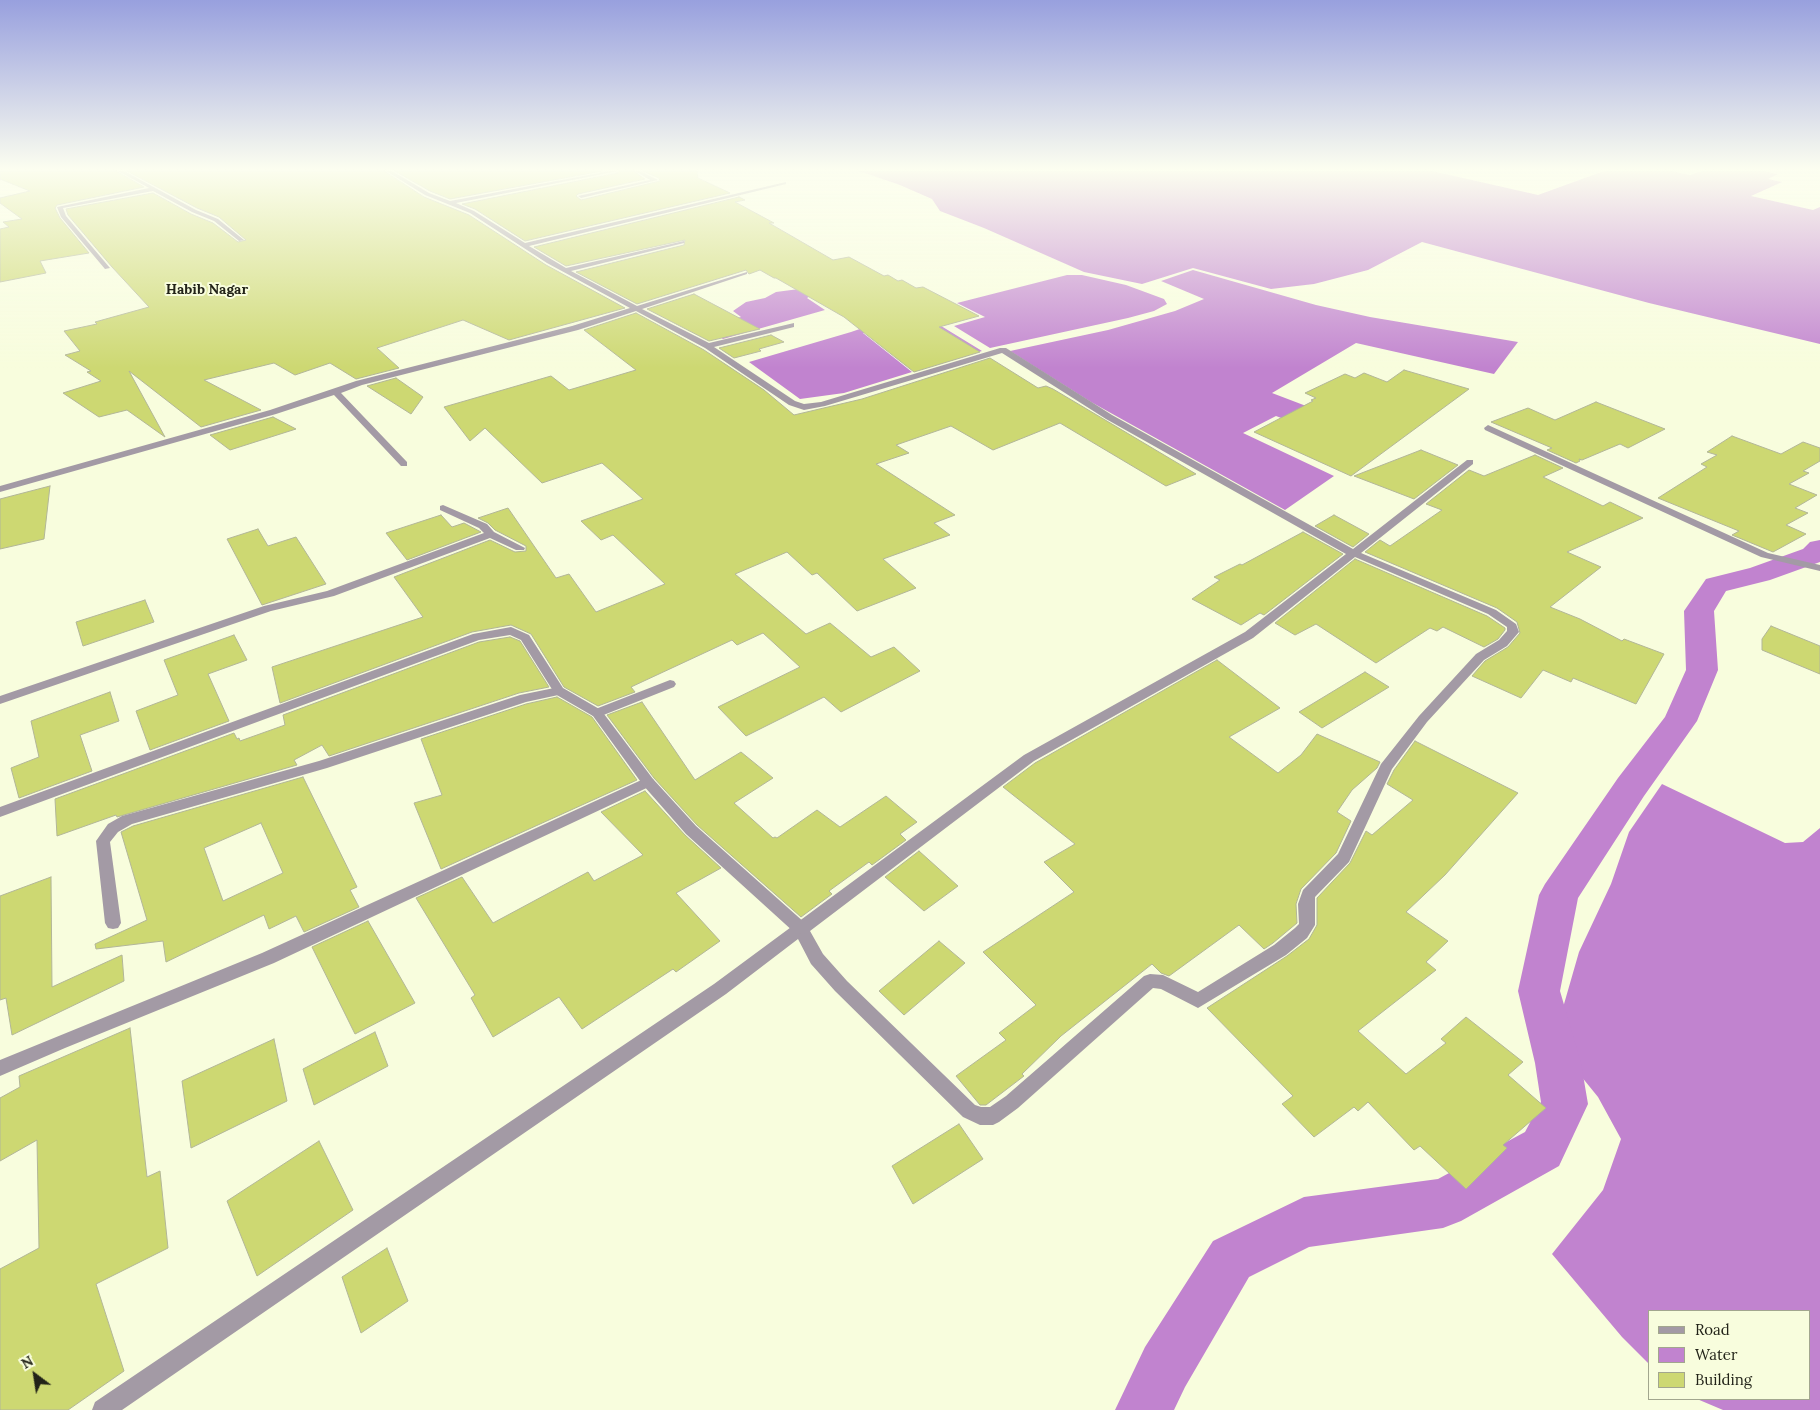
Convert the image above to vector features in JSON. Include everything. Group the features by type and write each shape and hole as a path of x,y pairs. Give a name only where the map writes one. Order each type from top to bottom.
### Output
{"street":[{"path":"81,237 107,268"},
{"path":"237,237 241,240"},
{"path":"0,812 477,637 511,631 525,638 559,691 597,713 648,782 691,830 800,928 817,959 841,986 969,1111 980,1116 993,1116 1002,1111 1150,981 1163,982 1198,1001 1280,950 1301,933 1307,925 1308,913 1306,904 1308,894 1344,858 1386,767 1423,718 1480,657 1503,643 1513,632 1511,624 1492,612 1354,553 1108,417 1002,350 822,404 804,407 792,403 708,346 549,262 513,237"},
{"path":"526,245 560,237"},
{"path":"566,270 682,242"},
{"path":"0,489 336,392 359,383 575,328 745,273"},
{"path":"708,346 791,325"},
{"path":"336,392 404,464"},
{"path":"1488,428 1765,555 1820,568"},
{"path":"103,1410 720,989 1029,758 1249,635 1470,462"},
{"path":"443,508 484,526 490,534 520,548"},
{"path":"0,700 268,608 330,594 490,534"},
{"path":"597,713 670,684"},
{"path":"114,923 103,841 113,828 127,820 322,765 391,743 434,726 524,698 559,691"},
{"path":"0,1068 59,1042 268,958 648,782"}],"water":[{"path":"1004,237 1820,237 1820,344 1649,303 1422,242 1368,270 1314,284 1271,289 1193,268 1142,284 1084,272"},
{"path":"1193,270 1316,305 1370,317 1518,342 1494,374 1356,343 1272,393 1335,417 1313,430 1276,416 1243,433 1334,476 1285,510 1091,402 1010,351 1108,330 1175,311 1204,299 1161,281"},
{"path":"1067,275 1082,275 1126,285 1164,299 1167,304 1154,311 1128,318 990,348 954,326 985,317 957,303"},
{"path":"799,289 817,292 807,298 825,310 723,339 705,326 741,317 733,311 746,302 765,298 776,292"},
{"path":"915,310 982,351 940,364 892,327 863,333 912,372 844,393 800,399 749,362 851,332"},
{"path":"1662,784 1785,843 1803,842 1820,828 1820,1410 1723,1410 1699,1400 1810,1400 1810,1310 1648,1310 1648,1363 1622,1337 1552,1254 1603,1190 1621,1139 1598,1097 1559,1049 1560,1018 1579,952 1611,884 1629,832"}],"building":[{"path":"0,237 76,237 89,253 40,261 46,273 0,282"},
{"path":"86,237 231,237 238,242 246,240 242,237 503,237 546,265 625,308 509,340 463,320 377,348 399,368 356,379 330,363 295,375 274,363 204,380 261,410 201,427 129,371 165,437 127,410 99,417 63,393 101,381 87,372 91,371 65,355 80,351 64,331 97,324 95,322 149,307"},
{"path":"518,237 543,237 525,241"},
{"path":"576,237 793,237 833,260 849,257 884,276 888,275 898,281 902,280 916,288 923,287 979,316 939,327 980,352 914,372 844,317 760,270 749,274 746,270 637,304 576,272 684,245 685,240 566,266 534,247"},
{"path":"694,294 760,329 709,341 647,309"},
{"path":"636,313 704,350 764,390 794,415 862,399 990,358 1038,388 1046,386 1053,389 1196,474 1166,486 1060,423 993,450 951,426 896,445 909,453 876,464 955,515 934,523 950,535 883,559 916,588 857,611 817,573 812,575 787,552 735,574 806,634 830,623 871,657 894,647 920,671 841,712 824,697 746,736 718,707 800,667 763,633 737,645 732,640 631,687 635,692 598,706 564,687 531,634 511,625 472,632 280,703 272,667 423,617 394,577 490,540 515,552 526,551 526,546 495,530 488,523 478,518 508,508 556,578 569,574 596,612 665,584 613,535 601,540 581,521 643,499 602,463 542,483 485,428 470,441 444,407 551,376 569,390 636,370 584,330"},
{"path":"771,335 784,342 759,349 761,351 734,358 719,348"},
{"path":"1404,370 1469,389 1351,476 1254,432 1313,401 1311,400 1316,398 1305,393 1345,374 1355,378 1364,373 1387,382"},
{"path":"396,378 423,397 411,414 367,386"},
{"path":"1596,402 1665,429 1628,448 1620,444 1582,460 1579,459 1580,461 1576,463 1547,450 1552,448 1491,422 1528,408 1555,420"},
{"path":"273,417 296,429 230,450 210,435"},
{"path":"1732,436 1781,454 1803,442 1820,448 1820,461 1803,471 1809,473 1789,484 1817,495 1795,508 1808,513 1786,525 1806,534 1773,552 1732,535 1739,531 1658,498 1707,467 1701,464 1717,455 1707,452"},
{"path":"1421,450 1458,465 1414,499 1354,476"},
{"path":"1535,455 1563,468 1543,477 1603,506 1610,502 1643,518 1567,552 1601,567 1550,607 1580,619 1622,641 1624,639 1664,654 1636,704 1573,678 1571,682 1543,670 1521,698 1472,676 1485,661 1508,647 1520,633 1517,622 1497,608 1365,552 1380,540 1390,546 1442,510 1426,504 1469,470 1484,476"},
{"path":"50,486 44,539 0,549 0,499"},
{"path":"441,515 452,527 464,523 481,532 407,560 386,533"},
{"path":"1334,515 1369,534 1353,547 1315,526"},
{"path":"258,529 268,546 296,537 326,584 262,605 227,539"},
{"path":"1303,532 1343,554 1264,615 1260,613 1241,625 1192,599 1220,580 1214,577 1240,564 1242,565"},
{"path":"1355,559 1487,616 1505,628 1505,630 1498,639 1484,647 1443,627 1437,631 1430,628 1376,663 1316,624 1295,635 1275,623"},
{"path":"145,600 154,622 83,646 76,622"},
{"path":"1771,626 1820,646 1820,674 1762,650 1762,639"},
{"path":"234,635 247,660 208,674 229,721 150,750 136,711 178,695 164,660"},
{"path":"510,637 520,641 549,687 519,693 329,756 322,745 294,760 297,765 117,817 116,815 57,836 55,799 234,733 240,741 285,725 283,715 479,642"},
{"path":"1217,660 1280,708 1229,737 1278,773 1301,755 1317,734 1380,762 1377,768 1352,790 1337,812 1351,821 1336,853 1301,889 1296,904 1297,923 1273,943 1264,949 1239,925 1169,976 1161,973 1152,964 1061,1036 1022,1074 1024,1076 986,1105 980,1105 956,1076 1006,1040 999,1033 1036,1005 983,952 1074,892 1044,862 1075,844 1003,787 1035,763"},
{"path":"1365,672 1389,687 1322,728 1299,712"},
{"path":"110,692 119,721 80,735 92,771 19,798 11,768 39,757 31,721"},
{"path":"557,697 592,717 637,780 441,869 414,803 442,795 421,739 526,704"},
{"path":"642,702 695,780 741,752 773,778 734,803 773,838 777,838 817,810 840,827 886,796 917,822 900,834 906,840 872,865 869,862 829,891 832,894 801,917 697,825 654,778 607,715"},
{"path":"1415,741 1518,793 1445,875 1406,912 1448,941 1426,962 1436,970 1358,1031 1406,1074 1446,1043 1441,1039 1466,1017 1523,1062 1508,1075 1546,1108 1503,1145 1507,1148 1466,1189 1420,1146 1414,1150 1368,1102 1358,1111 1354,1107 1314,1137 1282,1104 1293,1096 1207,1008 1287,956 1309,939 1317,925 1317,898 1350,863 1366,831 1372,835 1413,800 1387,784 1394,770"},
{"path":"303,777 357,887 350,890 359,907 304,932 296,916 269,929 264,915 166,962 163,941 96,949 95,944 147,920 121,832 133,826","holes":["261,823 283,873 223,901 204,848"]},
{"path":"645,791 685,835 721,868 676,893 720,941 676,972 673,969 582,1029 559,997 493,1037 471,998 475,995 416,898 462,877 493,923 588,872 594,881 643,855 601,812"},
{"path":"919,851 958,886 924,911 885,877"},
{"path":"51,877 52,987 122,955 124,981 12,1035 6,998 0,1000 0,896"},
{"path":"368,921 415,1003 355,1034 312,947"},
{"path":"939,941 965,963 904,1015 879,991"},
{"path":"130,1028 147,1177 160,1171 168,1248 96,1284 124,1371 68,1410 0,1410 0,1269 39,1248 37,1140 0,1161 0,1098 20,1087 19,1076"},
{"path":"375,1032 388,1066 314,1105 303,1069"},
{"path":"274,1039 287,1101 191,1148 182,1081"},
{"path":"959,1124 983,1159 913,1204 892,1166"},
{"path":"319,1141 353,1210 257,1276 227,1201"},
{"path":"387,1248 408,1301 361,1333 342,1277"}],"waterway":[{"path":"1144,1410 1165,1367 1231,1259 1304,1222 1443,1203 1542,1149 1565,1104 1558,1063 1539,991 1559,895 1631,787 1680,721 1702,670 1699,611 1716,585 1760,574 1813,555 1820,548"}],"district":[{"name":"Habib Nagar","path":"207,290"}]}
